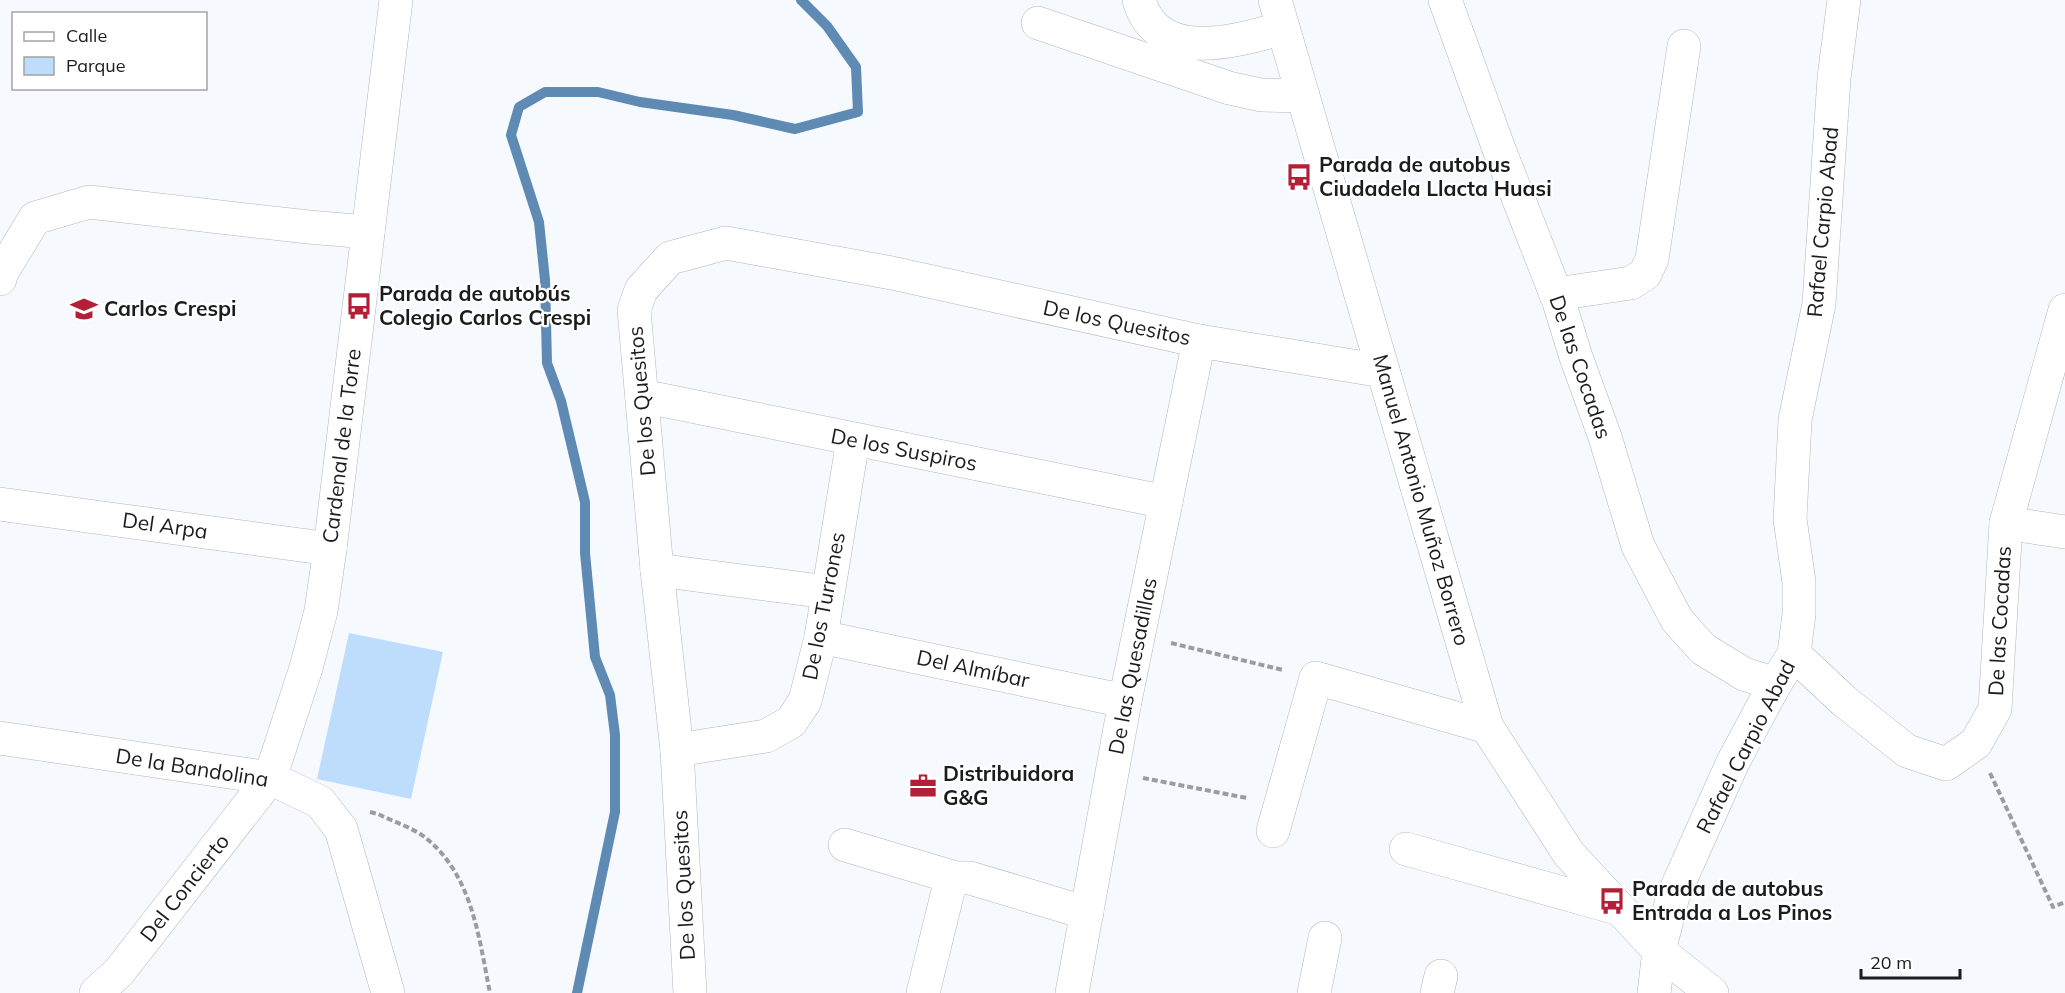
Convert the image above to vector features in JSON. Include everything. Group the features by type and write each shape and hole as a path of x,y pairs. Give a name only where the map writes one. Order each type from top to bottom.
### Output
{"street":[{"name":"Cardenal de la Torre","path":"270,778 291,717 321,611 396,0"},
{"path":"1139,0 1148,21 1166,36 1186,42 1210,44 1239,41 1279,14"},
{"name":"De las Cocadas","path":"1445,0 1499,149 1556,294 1605,437 1638,546 1677,620 1703,649 1744,674 1774,684"},
{"name":"Rafael Carpio Abad","path":"1654,993 1659,951 1673,896 1733,762 1774,684 1794,654 1799,614 1799,582 1791,519 1795,420 1819,304 1834,78 1844,0"},
{"name":"Manuel Antonio Muñoz Borrero","path":"1279,14 1487,728 1569,854 1659,951 1712,993"},
{"path":"1038,23 1229,88 1261,94 1303,96"},
{"path":"1556,294 1631,283 1646,274 1652,259 1684,46"},
{"path":"0,279 35,218 89,202 308,228 368,232"},
{"name":"De los Quesitos","path":"690,993 677,750 657,570 634,310 641,290 670,258 726,243 892,273 1199,341 1383,371"},
{"name":"De las Cocadas","path":"1794,654 1844,701 1907,751 1946,764 1976,743 1995,710 2006,523 2065,310"},
{"name":"De las Quesadillas","path":"1072,993 1125,701 1199,341"},
{"name":"De los Suspiros","path":"642,396 1166,502"},
{"name":"De los Turrones","path":"677,750 766,736 791,722 805,701 821,637 853,440"},
{"name":"Del Arpa","path":"0,504 330,549"},
{"path":"2006,523 2065,532"},
{"path":"657,570 828,592"},
{"name":"Del Almíbar","path":"821,637 1125,701"},
{"path":"1277,818 1316,678 1487,728"},
{"name":"De la Bandolina","path":"0,738 270,778 320,802 340,829 388,993"},
{"name":"Del Concierto","path":"96,993 119,972 270,778"},
{"path":"845,846 956,878 970,878 1086,913"},
{"path":"1406,849 1620,909"},
{"path":"923,993 950,883 956,878"},
{"path":"1314,993 1325,938"}],"path":[{"path":"1139,635 1316,678"},
{"path":"1976,743 2053,907 2065,902"},
{"path":"1112,772 1277,818"},
{"path":"320,802 378,814 427,839 455,870 475,915 490,993"}],"green space":[{"path":"349,633 443,652 411,799 317,779"}],"waterway":[{"path":"577,993 615,812 615,735 610,695 595,657 585,553 585,502 561,401 547,363 545,280 539,222 511,135 519,107 545,92 598,92 640,102 733,115 795,129 858,112 856,67 827,26 801,0"}],"place":[{"name":"Parada de autobus Ciudadela Llacta Huasi","path":"1299,177"},
{"name":"Parada de autobús Colegio Carlos Crespi","path":"359,306"},
{"name":"Carlos Crespi","path":"84,309"},
{"name":"Distribuidora G&G","path":"923,786"},
{"name":"Parada de autobus Entrada a Los Pinos","path":"1612,901"}]}
